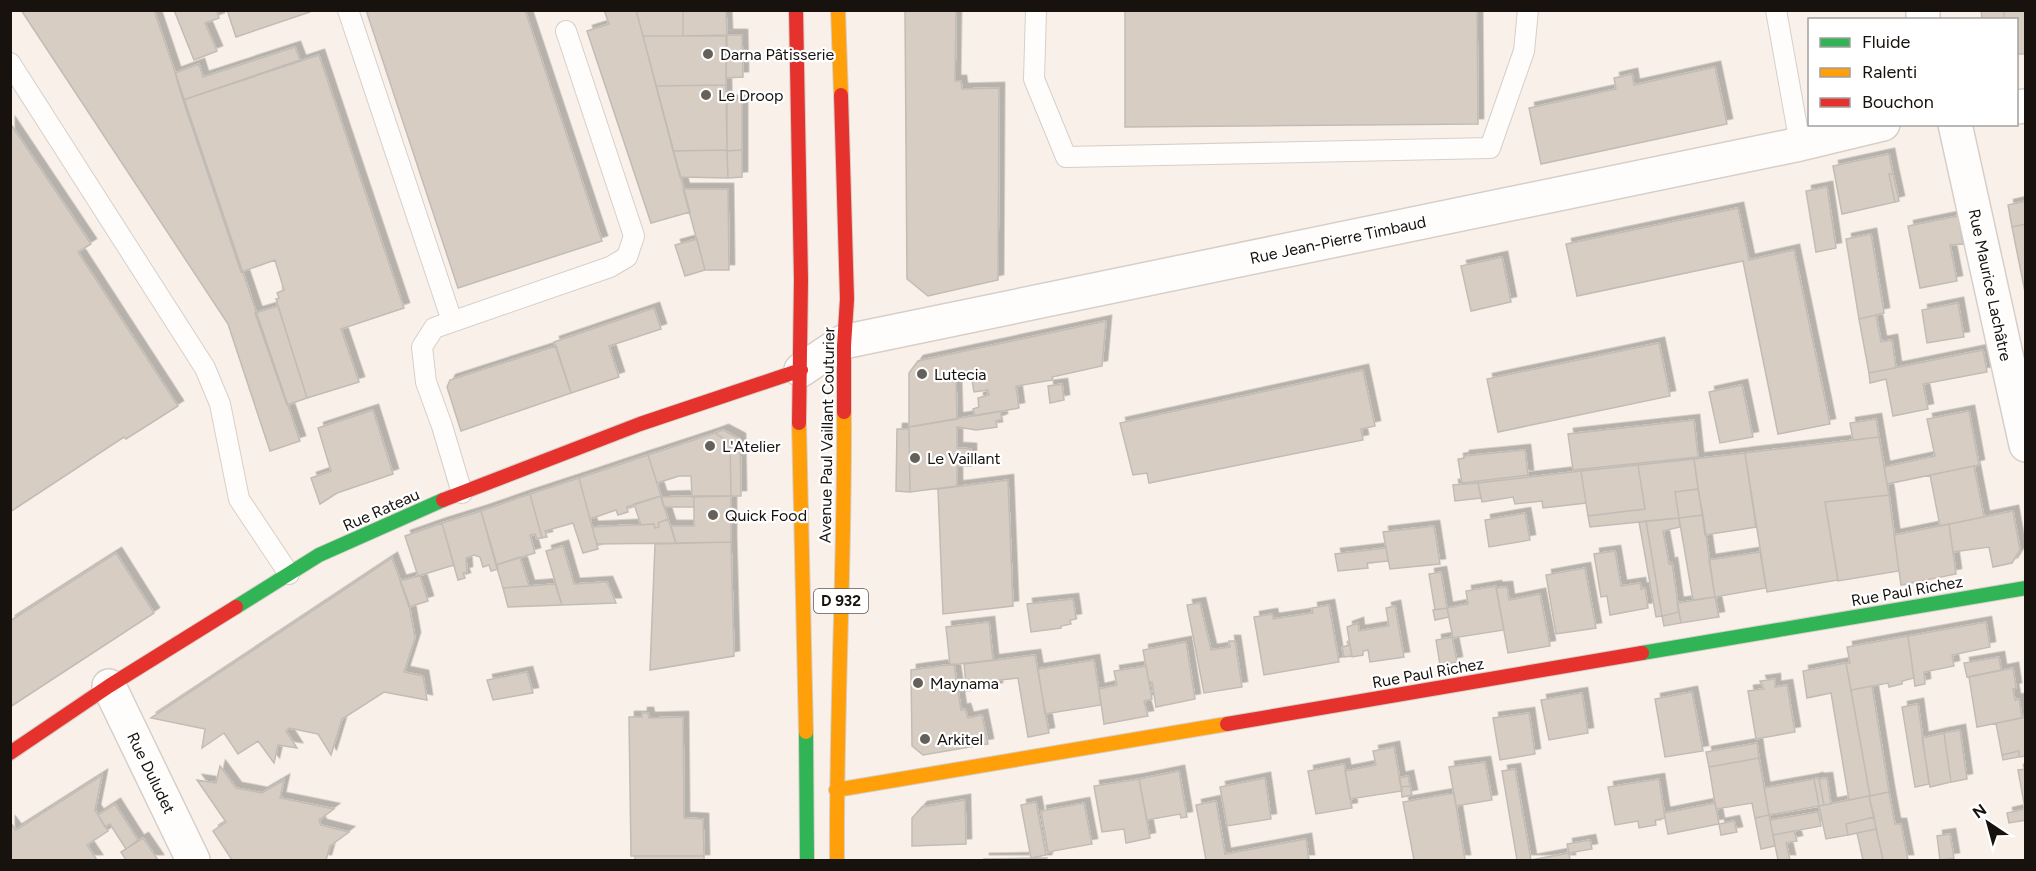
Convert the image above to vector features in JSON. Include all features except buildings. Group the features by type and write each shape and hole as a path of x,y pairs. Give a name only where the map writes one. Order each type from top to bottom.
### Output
{"street":[{"name":"Avenue Paul Vaillant Couturier","path":"796,10 800,176 799,450 806,688 807,861"},
{"name":"Avenue Paul Vaillant Couturier","path":"837,861 836,790 845,449 843,342 847,299 838,10"},
{"name":"Rue Jean-Pierre Timbaud","path":"801,370 843,342 1800,144 1875,126"},
{"name":"Rue Maurice Lachâtre","path":"1955,126 2025,445"},
{"name":"Rue Rateau","path":"10,753 109,686 319,555 462,493 640,424 801,370"},
{"name":"Rue Paul Richez","path":"836,790 2025,588"},
{"name":"Rue Duludet","path":"109,686 193,861"}],"lane":[{"path":"348,10 452,321"},
{"path":"1036,10 1034,79 1066,157 1490,148 1524,51 1528,10"},
{"path":"1776,10 1800,144"},
{"path":"462,493 426,382 422,347 434,328 610,267 627,257 634,236 566,31"},
{"path":"10,63 205,368 220,405 239,499 289,574"}],"traffic: fast":[{"path":"236,607 319,555 443,500"},
{"path":"1642,653 2026,588"},
{"path":"806,732 807,860"}],"traffic: slow":[{"path":"838,10 841,95"},
{"path":"837,860 844,412"},
{"path":"799,423 806,732"},
{"path":"836,790 1227,724"}],"traffic: jam":[{"path":"796,10 801,280 799,423"},
{"path":"841,95 847,299 844,412"},
{"path":"443,500 640,424 801,370"},
{"path":"10,753 109,686 236,607"},
{"path":"1227,724 1642,653"}],"place":[{"name":"Darna Pâtisserie","path":"708,54"},
{"name":"Le Droop","path":"706,95"},
{"name":"Lutecia","path":"922,374"},
{"name":"L'Atelier","path":"710,446"},
{"name":"Le Vaillant","path":"915,458"},
{"name":"Quick Food","path":"713,515"},
{"name":"Maynama","path":"918,683"},
{"name":"Arkitel","path":"925,739"}]}
